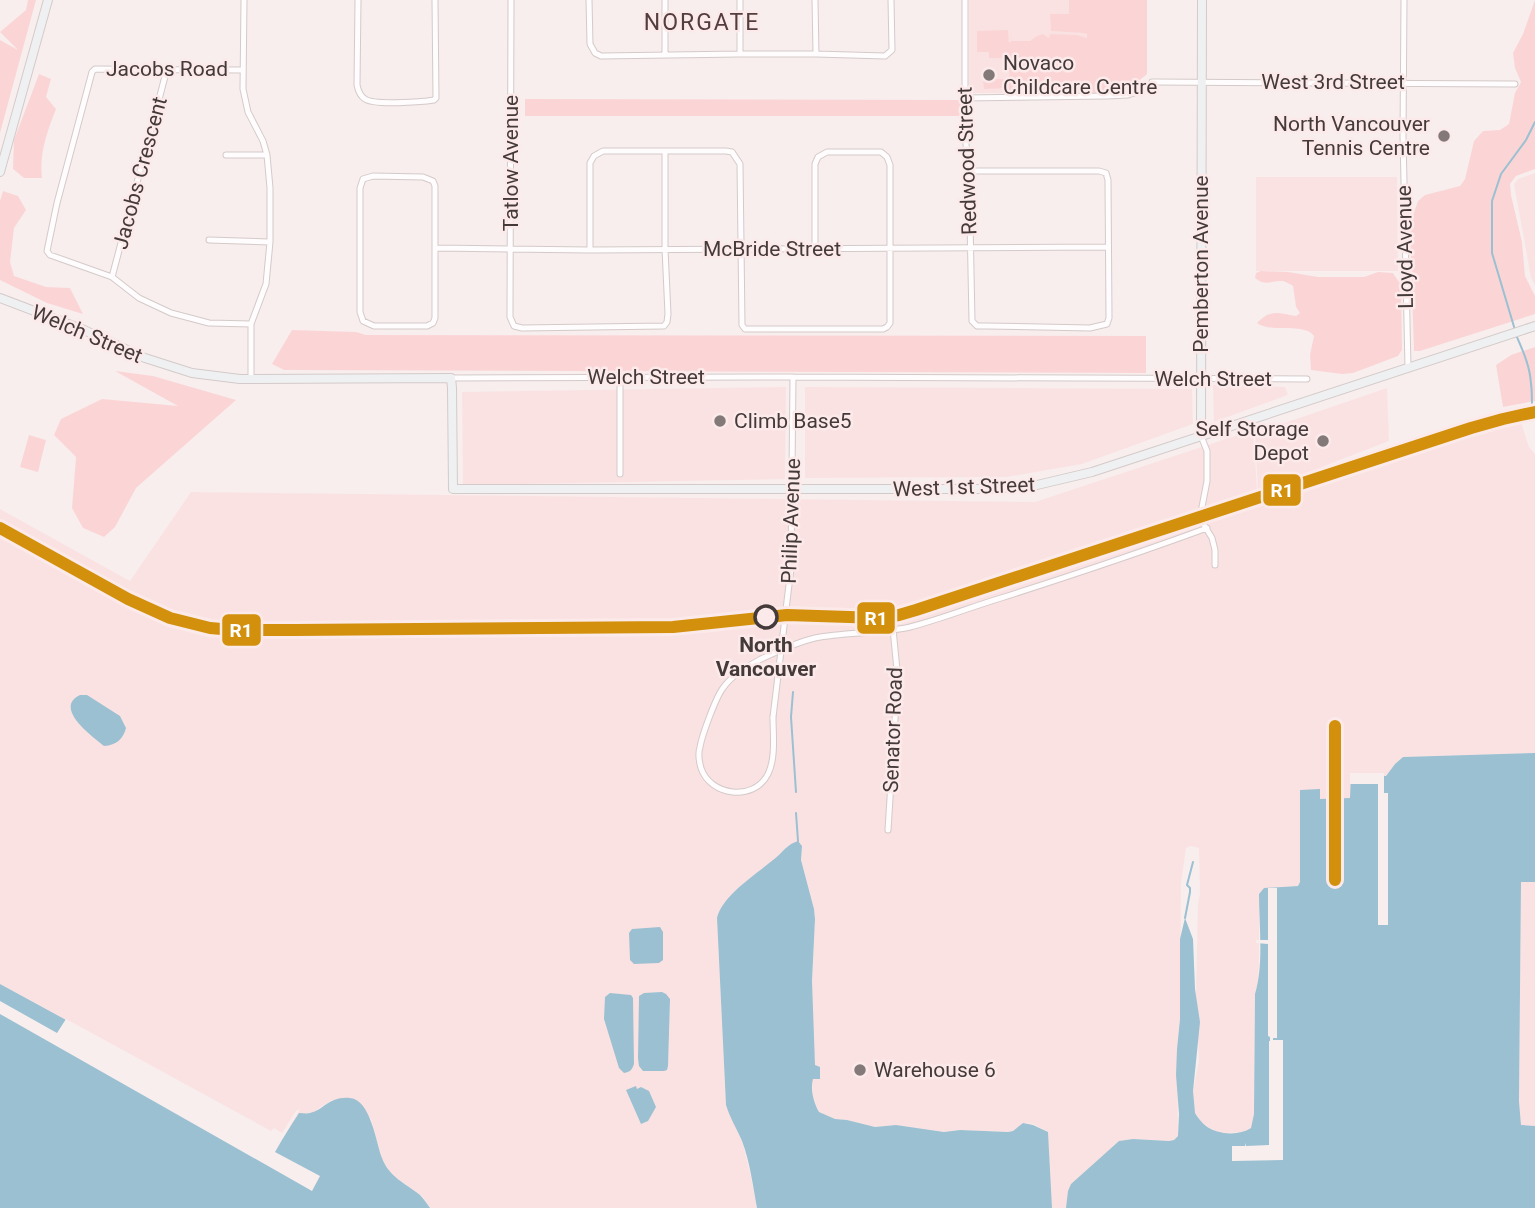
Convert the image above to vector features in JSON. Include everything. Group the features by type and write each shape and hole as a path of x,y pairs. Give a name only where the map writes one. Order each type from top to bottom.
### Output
{"street":[{"path":"0,172 48,0"},
{"path":"244,0 242,70 245,102 263,141 270,188 270,242 266,284 251,324 251,379"},
{"path":"358,0 357,85 364,99 374,102 427,102 436,98 435,0"},
{"name":"Tatlow Avenue","path":"512,0 510,317 514,326 664,326 668,314 665,249"},
{"path":"589,0 590,44 595,53 601,56 886,56 892,50 891,0"},
{"path":"665,0 665,55"},
{"path":"740,0 740,54"},
{"path":"815,0 816,54"},
{"name":"Redwood Street","path":"965,0 965,135 969,171 972,321 977,326 1090,328 1107,324 1108,247"},
{"name":"Pemberton Avenue","path":"1202,0 1201,436 1207,451 1207,481 1201,520 1212,538 1215,550 1214,565"},
{"name":"Lloyd Avenue","path":"1404,0 1403,136 1408,368"},
{"name":"Jacobs Road","path":"92,72 101,68 242,70"},
{"name":"Jacobs Crescent","path":"112,277 167,69"},
{"name":"Jacobs Crescent","path":"92,72 47,251 50,255 112,277 139,298 171,313 209,323 251,324"},
{"name":"West 3rd Street","path":"1152,82 1515,84"},
{"path":"965,98 1107,96 1137,92"},
{"path":"590,250 590,163 594,156 603,151 733,152 740,163 741,325 745,329 883,329 890,323 890,165 881,152 827,152 818,157 815,164 815,248"},
{"path":"665,152 665,249"},
{"path":"226,155 267,155"},
{"path":"969,171 1106,173 1108,247"},
{"path":"373,176 424,177 433,181 436,248 433,323 427,326 374,327 363,321 360,312 360,188 363,179 373,176"},
{"path":"209,240 270,242"},
{"name":"McBride Street","path":"436,248 740,250 1108,247"},
{"name":"Welch Street","path":"0,298 84,330 164,366 192,373 251,379 1307,379"},
{"name":"West 1st Street","path":"451,378 453,489 990,489 1037,485 1092,472 1535,326"},
{"name":"Philip Avenue","path":"793,377 792,568 773,717 772,763 761,785 743,792 732,792 713,784 704,776 699,747 718,696 744,669 760,660 802,642 893,629"},
{"path":"620,474 621,378"},
{"path":"893,629 925,622 1043,585 1207,528"},
{"name":"Senator Road","path":"888,830 897,670 893,629"}],"shaded area":[{"path":"28,0 36,0 0,133 0,40 18,50 0,32 26,10"},
{"path":"969,0 1147,0 1147,74 1126,91 1118,93 970,92"},
{"path":"1069,0 1147,0 1147,74 1126,91 1118,93 1053,91 1013,94 1009,93 1008,88 984,89 983,79 1008,79 1010,73 1008,58 989,58 989,52 977,52 977,31 1008,30 1009,43 1030,41 1043,34 1049,38 1050,34 1087,38 1087,34 1083,33 1051,31 1050,14 1069,14"},
{"path":"1535,0 1535,169 1516,176 1510,184 1522,242 1525,276 1535,296 1535,314 1414,351 1410,224 1418,201 1425,195 1460,186 1465,179 1474,141 1483,131 1500,130 1509,124 1515,93 1521,82 1513,53"},
{"path":"39,74 51,79 46,97 56,109 43,152 42,178 24,178 13,169 14,140"},
{"path":"525,99 964,100 964,116 525,116"},
{"path":"1535,173 1535,285 1531,278 1514,184 1518,179"},
{"path":"1256,177 1397,177 1398,271 1256,271"},
{"path":"3,191 18,196 26,210 14,228 10,262 14,276 46,287 70,288 83,314 47,303 0,280 0,201"},
{"path":"1261,271 1318,277 1364,277 1378,272 1393,273 1401,285 1402,350 1398,356 1353,373 1311,370 1310,355 1314,336 1303,330 1271,328 1257,323 1270,314 1296,316 1300,313 1296,307 1293,286 1283,281 1259,281 1255,278 1256,273"},
{"path":"292,330 356,332 366,335 1146,336 1146,373 284,370 272,364"},
{"path":"1535,347 1535,401 1503,407 1496,365 1511,355"},
{"path":"115,371 153,376 236,400 136,488 115,527 104,537 83,528 72,508 76,457 54,435 61,419 102,399 178,406"},
{"path":"1213,385 1285,387 1288,395 1214,422"},
{"path":"786,387 785,479 463,485 462,392"},
{"path":"805,387 1192,389 1193,424 1082,464 1007,477 805,478"},
{"path":"1387,388 1389,441 1258,492 1255,433"},
{"path":"1520,419 1529,447 1535,454 1535,753 1403,757 1386,776 1351,798 1320,880 1320,790 1301,790 1300,882 1298,886 1264,888 1259,894 1254,1114 1252,1126 1244,1132 1215,1131 1202,1123 1193,1110 1193,1091 1199,1061 1196,994 1199,848 1186,848 1181,883 1178,1136 1169,1141 1119,1141 1071,1184 1066,1208 1052,1208 1048,1132 1033,1124 1023,1123 1008,1132 944,1132 896,1125 868,1126 819,1113 813,1097 812,1083 813,1079 820,1079 815,1065 813,1035 815,919 801,860 802,846 790,844 717,918 726,1105 743,1144 757,1208 430,1208 423,1197 392,1175 382,1160 371,1119 332,1100 310,1114 284,1138 0,984 0,509 130,581 191,492 1035,502 1253,430 1258,503"},
{"path":"29,435 46,440 38,472 20,467"},
{"path":"1521,882 1535,882 1535,1126 1521,1125 1519,1101"}],"water":[{"path":"80,695 87,695 120,716 126,728 119,741 104,746 77,722 71,707"},
{"path":"1535,753 1535,882 1521,882 1519,1101 1521,1125 1535,1126 1535,1208 1066,1208 1071,1184 1119,1141 1169,1141 1178,1136 1176,1075 1180,1019 1180,939 1185,918 1193,939 1195,989 1200,1022 1193,1091 1195,1113 1205,1125 1222,1133 1235,1133 1251,1128 1254,1114 1255,994 1260,958 1259,894 1264,888 1298,886 1300,882 1300,790 1320,789 1320,799 1350,798 1351,774 1386,776 1403,757"},
{"path":"798,841 802,846 801,860 815,919 812,981 815,1065 820,1067 820,1079 813,1079 812,1088 819,1112 835,1119 875,1127 896,1125 944,1132 1008,1132 1023,1123 1033,1125 1048,1132 1052,1208 757,1208 745,1149 726,1105 717,918 735,891 788,846"},
{"path":"660,927 663,932 663,960 659,963 634,964 630,960 629,933 632,929"},
{"path":"0,984 283,1138 299,1113 315,1111 337,1099 350,1098 357,1101 363,1106 372,1123 385,1165 398,1179 420,1195 430,1208 0,1208"},
{"path":"662,992 670,999 668,1066 664,1071 643,1071 638,1058 639,996"},
{"path":"610,993 631,995 633,998 634,1064 624,1073 619,1068 604,1019 605,997"},
{"path":"636,1086 637,1089 641,1087 649,1091 656,1107 648,1121 641,1124 626,1090"}],"pier":[{"path":"1350,773 1384,773 1384,793 1388,793 1388,925 1378,925 1378,784 1350,784"},
{"path":"1268,888 1277,888 1277,1038 1273,1040 1283,1040 1283,1160 1232,1161 1232,1146 1245,1146 1245,1143 1246,1146 1269,1145 1268,944 1256,943 1256,940 1268,940"},
{"path":"0,1001 57,1033 66,1019 271,1131 274,1128 282,1133 300,1109 275,1152 320,1176 312,1191 0,1014"}],"waterway":[{"path":"1515,330 1492,253 1492,201 1501,174 1526,140 1535,122"},
{"path":"1516,335 1529,371 1535,418"},
{"path":"793,692 791,717 796,792"},
{"path":"796,813 798,841"},
{"path":"1185,918 1190,892 1187,885 1193,862"}],"railway":[{"path":"0,522 163,610 196,620 222,624 669,621 770,610 881,609 924,602 1456,428 1535,407"},
{"path":"1335,726 1335,880"}],"transit line":[{"name":"R1","path":"0,528 128,599 170,618 210,628 295,630 673,627 787,615 880,618 916,610 1471,428 1535,412"},
{"name":"R1","path":"1335,726 1335,880"}],"place":[{"name":"Novaco Childcare Centre","path":"989,75"},
{"name":"North Vancouver Tennis Centre","path":"1444,136"},
{"name":"Climb Base5","path":"720,421"},
{"name":"Self Storage Depot","path":"1323,441"},
{"name":"North Vancouver","path":"766,617"},
{"name":"Warehouse 6","path":"860,1070"}],"district":[{"name":"NORGATE","path":"702,22"}]}
